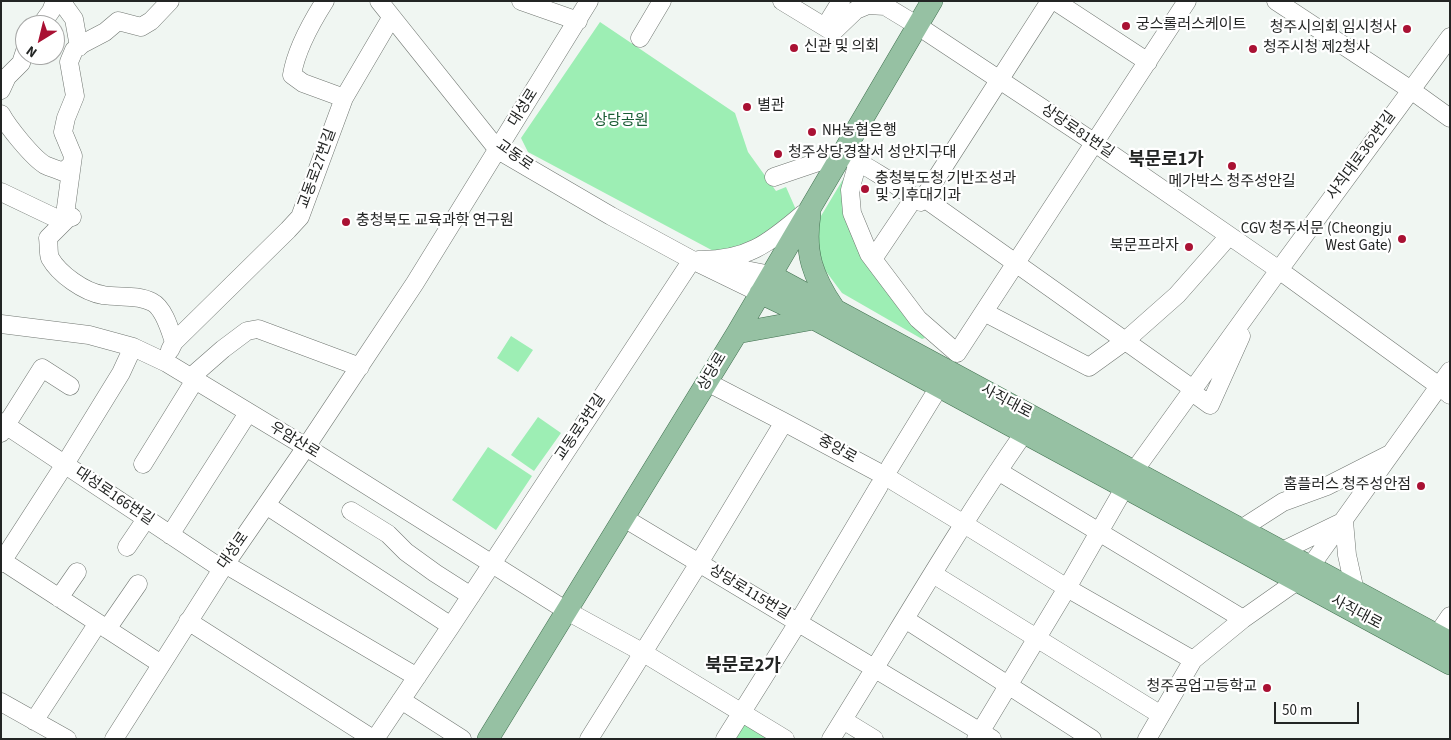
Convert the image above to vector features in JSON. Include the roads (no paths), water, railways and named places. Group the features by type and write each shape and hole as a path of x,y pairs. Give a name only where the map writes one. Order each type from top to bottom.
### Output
{"main road":[{"name":"상당로","path":"488,739 737,333 811,207 850,158 932,1"},
{"path":"811,207 807,236 811,260 822,289 836,310"},
{"name":"사직대로","path":"766,284 836,310 1130,480 1304,574 1450,664"},
{"name":"사직대로","path":"766,284 814,319 1024,433 1241,529 1282,551 1304,574 1355,591 1443,638"},
{"path":"737,333 814,319"}],"street":[{"path":"48,15 55,1"},
{"path":"62,1 74,19 79,47"},
{"path":"170,1 151,21 141,27 118,21 105,32 74,50 69,62 75,96 66,118 64,132 73,156 68,219 48,238 50,256 64,275 83,288 102,295 135,297 154,303 166,318 174,342"},
{"path":"324,1 293,64 292,75 303,83 344,98"},
{"name":"교동로","path":"379,1 498,150 610,216 692,260 766,284"},
{"path":"521,1 578,21"},
{"name":"대성로","path":"114,739 223,566 306,448 415,283 589,1"},
{"path":"640,38 662,1"},
{"path":"782,1 826,27 842,1"},
{"path":"850,158 852,213 869,254 918,318 957,353 1188,1"},
{"path":"1276,1 1450,118"},
{"path":"873,259 919,198 999,80 1045,3 1148,62"},
{"name":"상당로81번길","path":"826,27 833,32 856,10 868,5 885,6 1095,143 1279,270 1446,393"},
{"name":"교동로27번길","path":"163,361 174,342 300,217 344,98 391,18"},
{"name":"사직대로362번길","path":"983,736 1008,686 1130,480 1258,299 1450,37"},
{"path":"1,90 7,77 19,65"},
{"path":"1,114 23,144 43,164 63,172 71,165"},
{"path":"774,177 850,158 919,198 1016,263 1192,391"},
{"path":"1,192 68,219"},
{"path":"692,260 726,259 762,246 811,207"},
{"path":"984,312 1088,367 1125,341 1177,295 1229,236"},
{"name":"교동로3번길","path":"374,739 471,596 692,260"},
{"name":"우암산로","path":"1,324 89,335 133,347 163,361 567,611 642,652 785,739"},
{"path":"143,464 193,379 223,349 247,331 258,329 360,366"},
{"path":"133,347 121,373 2,562 161,664"},
{"name":"대성로166번길","path":"70,386 42,368 3,426 65,464 170,535 417,677"},
{"path":"1282,551 1344,525 1391,454 1446,393 1450,371"},
{"name":"중앙로","path":"707,382 885,476 1067,588 1194,660"},
{"path":"725,739 798,622 939,386"},
{"path":"1147,739 1194,660 1243,619 1304,574 1402,450 1406,447 1414,446 1412,441 1413,434 1435,402 1446,393"},
{"path":"170,535 248,413"},
{"path":"589,739 784,422"},
{"name":"사직대로","path":"964,524 1024,433"},
{"path":"1241,529 1284,502 1327,486 1391,454"},
{"path":"998,472 1243,619"},
{"path":"266,505 451,626"},
{"path":"351,511 388,534 406,552 471,596"},
{"name":"상당로115번길","path":"624,518 875,668 983,736"},
{"path":"127,547 146,519"},
{"path":"831,739 964,524"},
{"path":"1344,525 1347,555 1355,591"},
{"path":"59,598 77,572"},
{"path":"933,574 1162,715"},
{"path":"34,721 102,626 138,584"},
{"name":"사직대로","path":"1443,638 1450,616"},
{"path":"905,619 1092,739"},
{"path":"188,621 374,739"},
{"path":"401,700 462,739"},
{"path":"1,702 67,739"},
{"path":"843,720 874,739"}],"place":[{"name":"궁스롤러스케이트","path":"1126,26"},
{"name":"청주시의회 임시청사","path":"1407,29"},
{"name":"신관 및 의회","path":"794,48"},
{"name":"청주시청 제2청사","path":"1253,49"},
{"name":"별관","path":"747,107"},
{"name":"NH농협은행","path":"812,132"},
{"name":"청주상당경찰서 성안지구대","path":"778,154"},
{"name":"메가박스 청주성안길","path":"1232,166"},
{"name":"충청북도청 기반조성과 및 기후대기과","path":"865,189"},
{"name":"충청북도 교육과학 연구원","path":"346,222"},
{"name":"CGV 청주서문 (Cheongju West Gate)","path":"1402,239"},
{"name":"북문프라자","path":"1189,247"},
{"name":"홈플러스 청주성안점","path":"1421,486"},
{"name":"청주공업고등학교","path":"1267,688"}],"district":[{"name":"북문로1가","path":"1166,161"},
{"name":"북문로2가","path":"743,667"}],"park label":[{"name":"상당공원","path":"621,122"}]}
